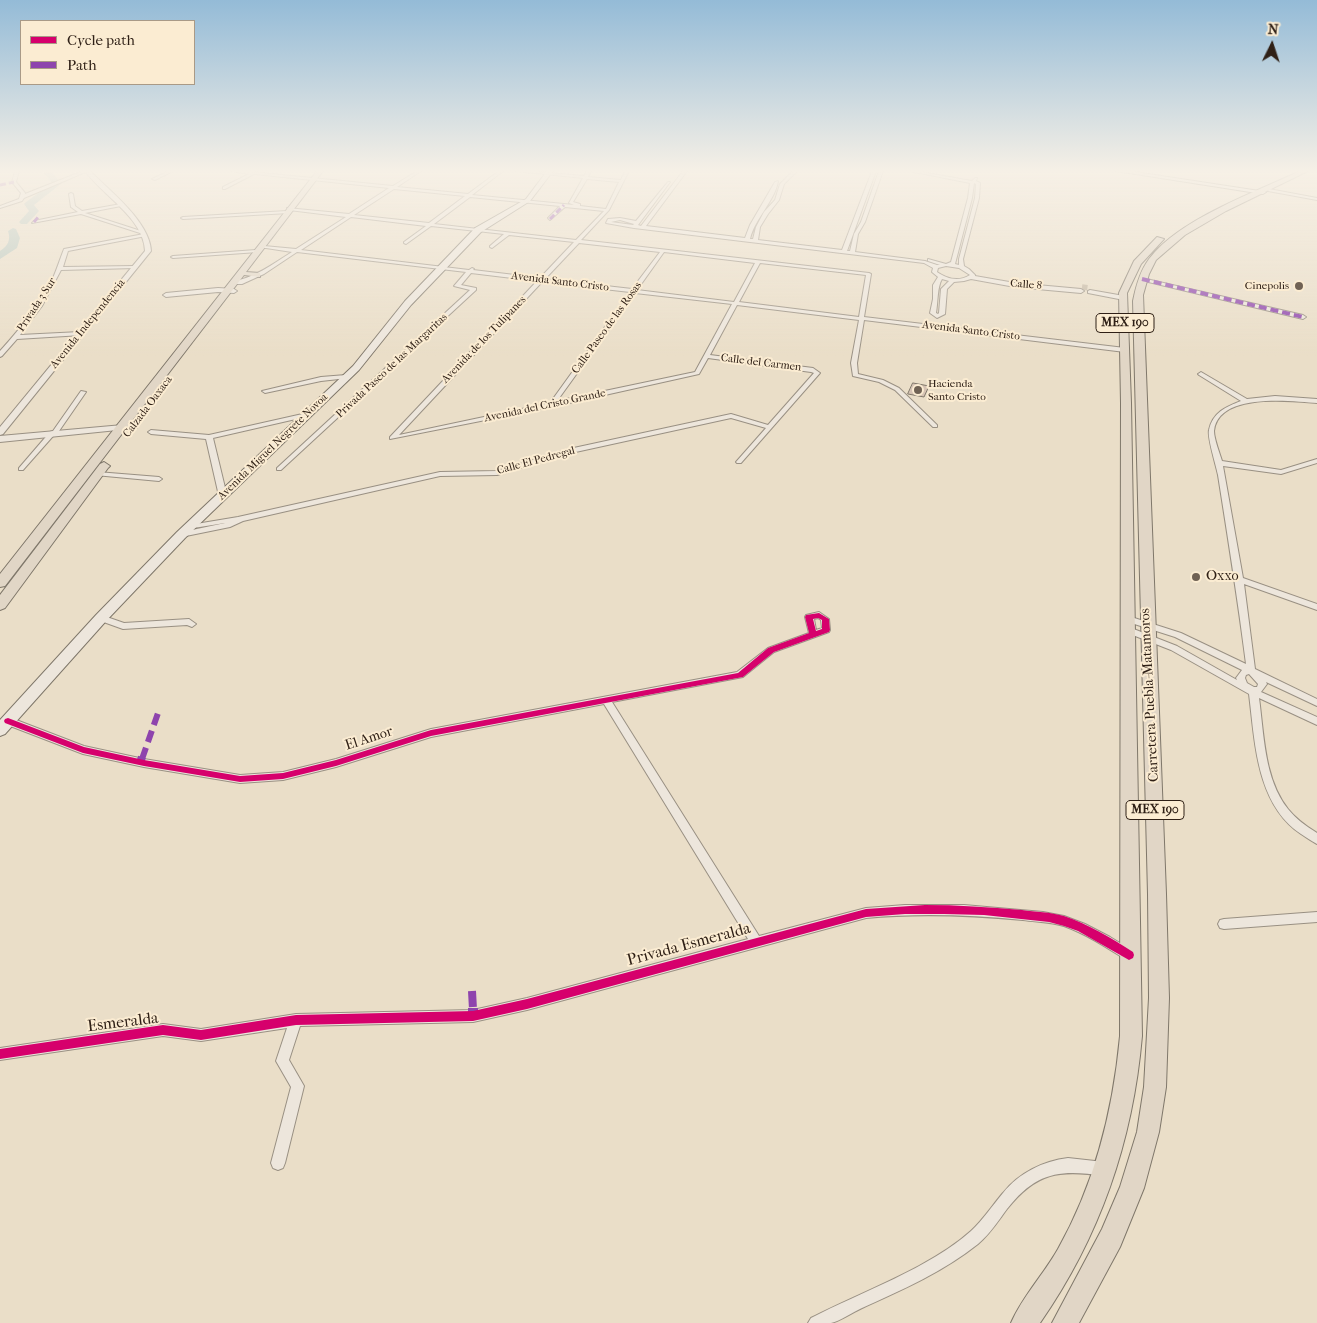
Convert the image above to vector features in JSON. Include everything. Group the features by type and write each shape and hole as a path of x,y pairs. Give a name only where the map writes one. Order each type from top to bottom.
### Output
{"main road":[{"name":"Calzada Oaxaca","path":"0,605 89,479 233,287 256,251 272,233"},
{"name":"Calzada Oaxaca","path":"233,287 247,274 276,233"},
{"name":"Avenida Miguel Negrete Novoa","path":"0,730 101,618 182,535 346,378 408,303 475,233"},
{"name":"Carretera Puebla-Matamoros","path":"1066,1323 1111,1238 1132,1188 1148,1132 1155,1087 1159,998 1154,786 1137,627 1124,295 1126,284 1138,260 1153,244 1170,233"},
{"name":"Carretera Puebla-Matamoros","path":"1024,1323 1058,1270 1088,1217 1107,1170 1120,1122 1129,1075 1131,1036 1129,955 1137,627 1137,301 1142,279 1152,261 1168,244 1184,233"},
{"path":"247,274 257,275"},
{"name":"Calzada Oaxaca","path":"0,583 89,479 128,426"}],"street":[{"path":"166,295 233,287 257,275 324,233"},
{"path":"406,244 420,233"},
{"path":"498,233 869,274 854,363 855,375 881,381 897,389 935,426"},
{"name":"Avenida de los Tulipanes","path":"392,438 586,233"},
{"path":"693,233 852,251 925,262 936,268 954,263 961,233"},
{"path":"747,239 750,233"},
{"path":"755,239 757,233"},
{"path":"845,250 852,233"},
{"path":"852,251 859,233"},
{"path":"962,267 961,259 968,233"},
{"name":"Privada 3 Sur","path":"0,355 17,337 33,315 60,269 66,250 143,234"},
{"name":"Avenida Independencia","path":"0,432 135,267 150,246 143,234"},
{"path":"492,248 507,234"},
{"name":"Avenida Santo Cristo","path":"267,246 1125,348"},
{"path":"173,257 256,251"},
{"name":"Calle Paseo de las Rosas","path":"551,405 663,251"},
{"path":"852,251 931,260 962,267 972,276"},
{"path":"707,356 758,262"},
{"path":"60,269 135,267"},
{"path":"936,268 934,272 941,277 953,280 972,276"},
{"name":"Privada Paseo de las Margaritas","path":"279,469 474,291 457,286 471,270"},
{"name":"Calle 8","path":"972,276 1015,285 1082,289"},
{"path":"941,277 936,285 933,313 937,316 942,314 944,289 953,280"},
{"path":"1142,279 1303,317"},
{"path":"1090,290 1124,295"},
{"path":"17,337 80,334"},
{"name":"Avenida del Cristo Grande","path":"392,438 698,373 707,356"},
{"name":"Calle del Carmen","path":"707,356 816,371"},
{"path":"739,462 817,373 816,371"},
{"path":"1201,374 1246,401"},
{"path":"264,391 321,379 346,378"},
{"path":"21,469 54,433 83,392"},
{"path":"1253,691 1260,689 1263,684 1251,670 1239,580 1219,463 1211,432 1215,421 1223,411 1246,401 1275,398 1317,401"},
{"path":"151,432 209,437 307,415"},
{"name":"Calle El Pedregal","path":"182,535 226,525 241,519 440,474 497,473 569,451 731,416 770,426"},
{"path":"0,439 128,426"},
{"path":"209,437 223,496"},
{"path":"1219,463 1281,472 1317,461"},
{"path":"89,479 159,479"},
{"name":"Calle El Pedregal","path":"190,527 226,519 241,519"},
{"path":"1239,580 1317,607"},
{"path":"101,618 123,626 170,622 189,622 192,624"},
{"path":"1137,627 1178,635 1317,703"},
{"path":"1137,627 1253,691 1317,721"},
{"name":"El Amor","path":"8,721 83,750 144,764 240,779 283,776 336,763 430,733 740,675 771,650 813,634"},
{"path":"1251,670 1243,673 1240,678 1244,685 1253,691 1267,778 1273,795 1282,811 1317,839"},
{"name":"Privada Esmeralda","path":"606,700 756,941"},
{"name":"Privada Esmeralda","path":"249,1026 296,1020 473,1016 527,1004 866,913 900,909 1004,912 1065,921 1105,940 1129,955"},
{"path":"1224,924 1317,917"},
{"path":"278,1163 298,1086 282,1061 296,1020"},
{"name":"Esmeralda","path":"0,1054 163,1030 201,1035 249,1026"},
{"path":"816,1323 933,1266 974,1238 994,1217 1017,1186 1032,1176 1057,1165 1073,1164 1107,1170"}],"building":[{"name":"Hacienda Santo Cristo","path":"913,383 929,386 924,397 908,394"}],"waterway":[{"path":"0,256 12,248 11,246 15,238 13,233"}],"tunnel":[{"path":"1082,287 1090,288"}],"marked path":[{"path":"1142,279 1303,317"},
{"path":"140,763 158,713"},
{"path":"472,991 473,1016"}],"cycle path":[{"path":"8,721 83,750 144,763 240,779 283,776 336,763 431,733 740,675 771,650 826,630 825,619 819,615 809,617 813,634"},
{"path":"0,1054 163,1030 201,1035 296,1020 473,1016 527,1004 866,913 886,911 964,910 1044,917 1073,924 1129,955"}],"place":[{"name":"Cinepolis","path":"1299,286"},
{"name":"Hacienda Santo Cristo","path":"918,390"},
{"name":"Oxxo","path":"1196,577"}]}
